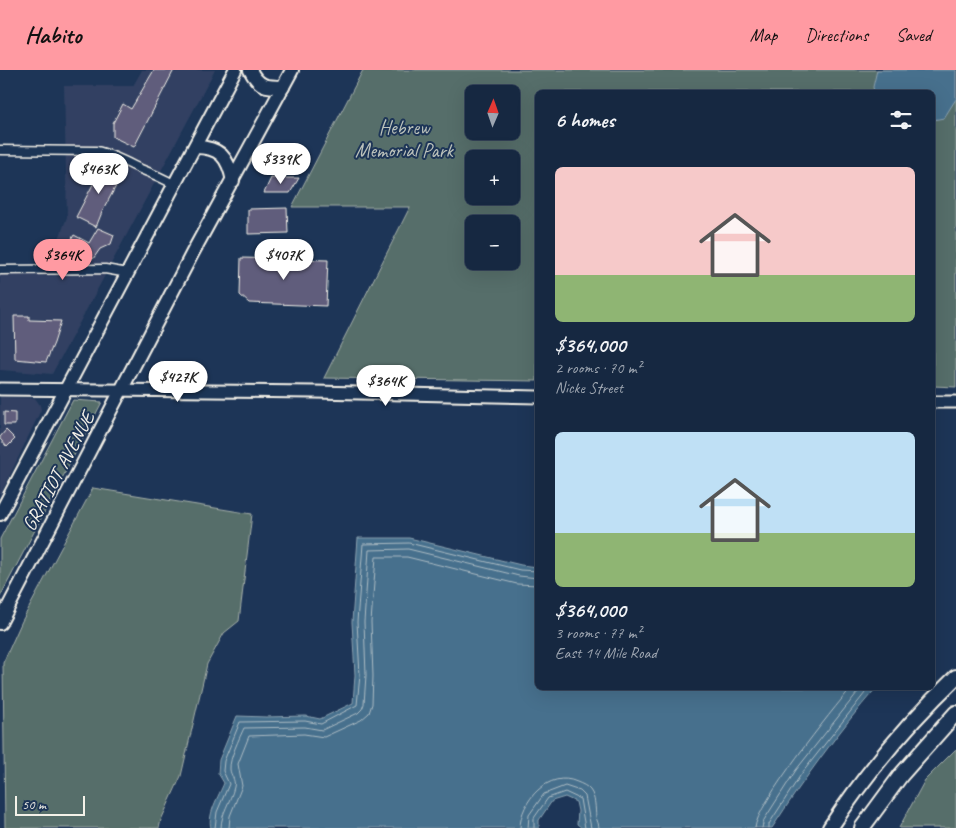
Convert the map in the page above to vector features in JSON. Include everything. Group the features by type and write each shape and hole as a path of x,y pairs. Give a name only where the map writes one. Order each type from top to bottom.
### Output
{"highway":[{"path":"830,828 884,755 915,718 956,677"},
{"path":"862,828 901,775 956,713"}],"main road":[{"name":"GRATIOT AVENUE","path":"0,514 235,70"},
{"path":"250,70 261,84 268,87 283,87"},
{"path":"233,180 292,70"},
{"path":"195,147 204,147 221,153 230,168 233,180"},
{"name":"GRATIOT AVENUE","path":"0,623 177,282 233,180"},
{"path":"0,389 315,392 535,397"},
{"path":"935,402 956,402"}],"street":[{"path":"0,150 96,151 109,154 156,174 175,185"},
{"path":"0,270 105,269 128,273"}],"shaded area":[{"path":"142,70 215,70 52,374 0,370 0,270 48,269 67,217 64,86 133,86"},
{"path":"0,397 35,398 41,410 0,496"}],"green space":[{"name":"Hebrew Memorial Park","path":"363,70 956,70 956,387 935,386 935,90 535,90 535,381 324,378 410,207 292,207"},
{"path":"73,400 102,402 0,597 0,539"},
{"path":"93,488 252,514 239,621 224,633 207,664 181,776 159,828 5,828 3,663 22,621"},
{"path":"956,749 956,828 899,828 925,780"}],"water":[{"path":"877,70 956,70 956,99 944,118 935,120 935,90 874,90"},
{"path":"358,538 409,538 535,567 535,690 874,690 822,756 772,828 582,828 577,824 578,811 576,802 565,797 552,801 539,820 539,828 211,828 212,811 224,783 218,773 219,760 237,716 306,716 320,719 353,703 355,675 352,622"}],"building":[{"path":"154,70 174,70 134,147 113,137 113,123 123,104 131,109"},
{"path":"104,163 123,173 96,227 76,217"},
{"path":"271,178 299,178 290,193 264,193"},
{"path":"287,208 288,233 248,234 248,209"},
{"path":"98,228 114,235 111,244 100,249 93,259 67,247 74,235 89,243"},
{"path":"241,258 328,260 326,306 249,303 240,295"},
{"path":"14,316 29,316 29,320 61,321 46,362 15,359"},
{"path":"4,412 15,413 15,425 4,425"},
{"path":"6,430 15,439 7,447 0,439"}]}
